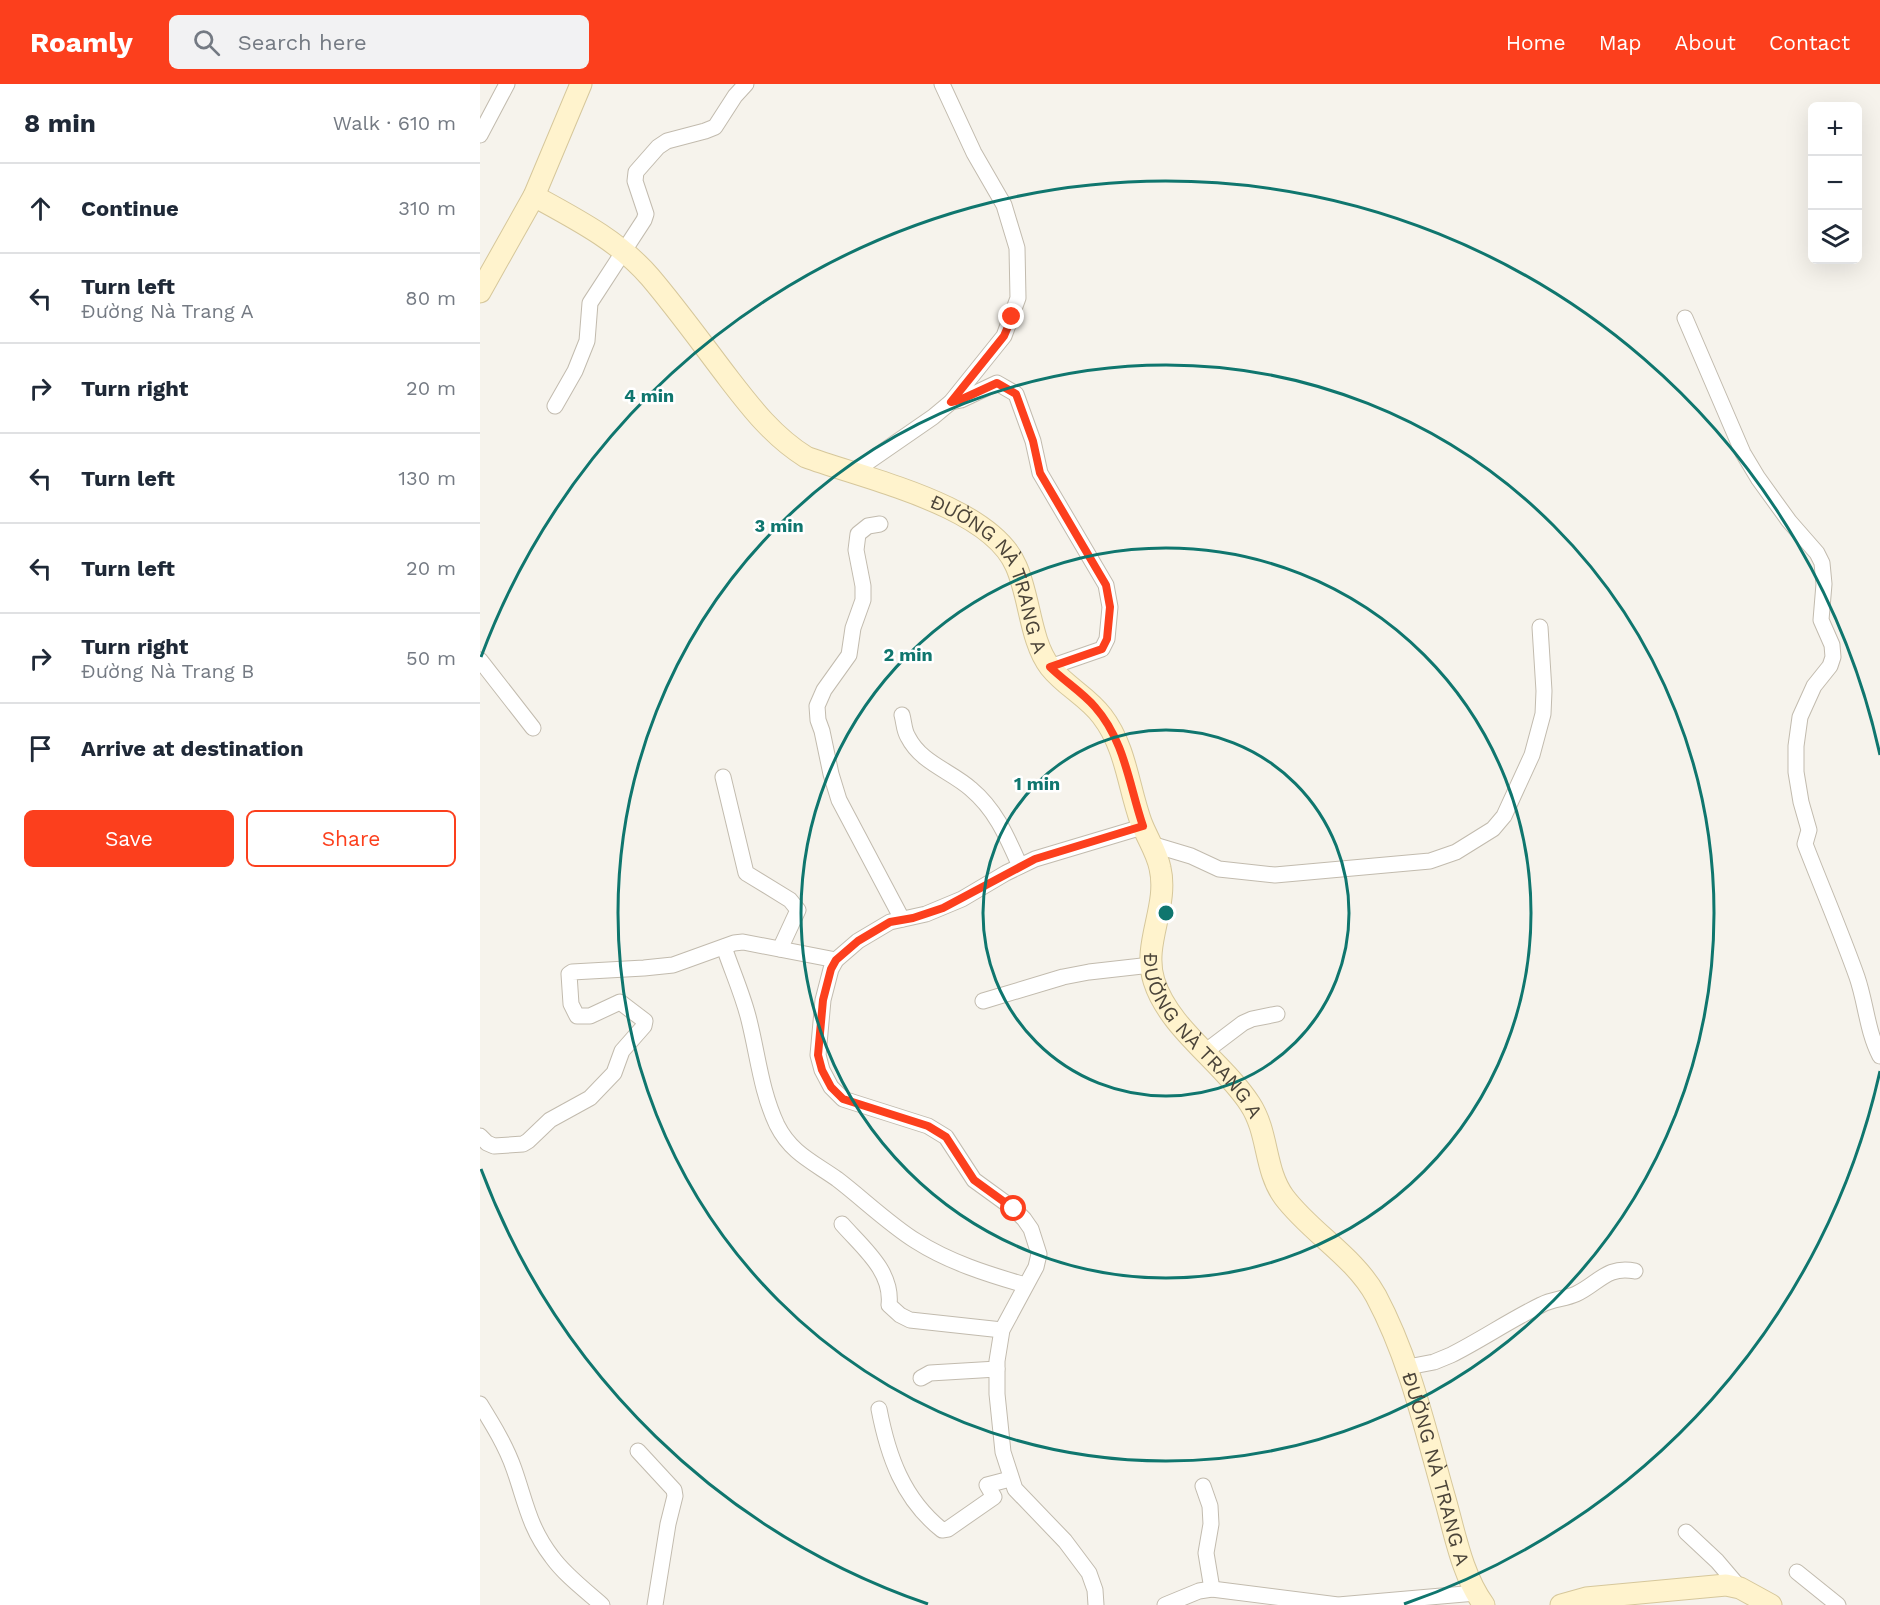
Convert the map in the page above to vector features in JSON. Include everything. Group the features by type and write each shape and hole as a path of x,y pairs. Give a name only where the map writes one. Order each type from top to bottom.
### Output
{"street":[{"path":"480,135 507,84"},
{"path":"480,292 534,196 581,84"},
{"path":"555,406 575,371 587,340 590,303 625,251 646,214 635,181 636,172 658,147 667,141 715,127 735,96 746,84"},
{"path":"852,473 951,402 1004,336 1018,298 1019,268 1014,232 1004,206 974,153 942,84"},
{"name":"ĐƯỜNG NÀ TRANG A","path":"534,196 597,231 625,251 650,277 773,434 788,447 806,457 952,509 975,522 1005,547 1018,570 1042,653 1050,667 1093,704 1114,732 1127,766 1130,788 1159,861 1162,876 1162,893 1150,966 1154,981 1167,1009 1250,1103 1261,1125 1273,1178 1281,1194 1345,1256 1374,1292 1408,1367 1461,1559 1480,1599"},
{"path":"1685,318 1743,453 1770,497 1822,562 1824,584 1821,620 1832,645 1833,657 1830,666 1814,686 1800,717 1796,746 1797,772 1801,802 1809,830 1805,844 1857,979 1874,1045 1880,1056"},
{"path":"951,402 997,383 1016,394 1033,441 1040,473 1106,585 1110,607 1107,639 1102,649 1050,667"},
{"path":"880,524 868,526 858,534 856,550 863,586 863,600 853,628 849,655 824,690 817,706 818,720 839,800 902,920"},
{"path":"1095,1605 1095,1590 1089,1573 1065,1541 1015,1489 1003,1452 997,1394 997,1369 1002,1329 1036,1267 1039,1254 1031,1229 1024,1219 974,1180 946,1137 928,1126 843,1099 831,1087 822,1070 818,1055 823,1000 831,969 836,960 858,941 880,927 926,914 962,899 1035,859 1147,835 1219,869 1275,875 1421,862 1442,858 1456,852 1493,829 1504,816 1532,755 1543,714 1540,627"},
{"path":"480,660 532,728"},
{"path":"902,715 907,737 921,754 935,766 972,789 997,816 1020,866"},
{"path":"723,777 746,873 790,900 798,910 780,949"},
{"path":"480,1136 494,1146 523,1144 528,1141 550,1120 590,1098 614,1073 622,1051 644,1026 645,1021 642,1017 620,1002 590,1016 577,1016 571,1004 569,974 572,972 644,969 673,965 724,946 743,942 836,960"},
{"path":"724,946 746,1007 762,1088 777,1125 787,1142 795,1151 835,1178 914,1240 944,1257 990,1275 1025,1285"},
{"path":"983,1001 1063,977 1150,966"},
{"path":"1206,1051 1243,1023 1277,1014"},
{"path":"842,1224 883,1272 890,1295 889,1305 900,1315 910,1320 1002,1329"},
{"path":"1408,1367 1434,1362 1451,1355 1543,1304 1579,1293 1597,1279 1615,1270 1635,1271"},
{"path":"921,1378 930,1373 997,1369"},
{"path":"480,1404 506,1448 529,1519 540,1539 553,1559 602,1605"},
{"path":"879,1409 885,1438 908,1493 922,1513 942,1530 948,1529 994,1497 987,1485 1010,1479"},
{"path":"638,1451 674,1490 675,1496 668,1524 656,1605"},
{"path":"1203,1486 1210,1506 1211,1524 1206,1553 1212,1589"},
{"path":"1686,1532 1717,1561 1740,1588"},
{"path":"1797,1572 1838,1605"},
{"path":"1561,1605 1586,1598 1726,1585 1740,1588 1771,1605"},
{"path":"1165,1605 1199,1591 1212,1589 1338,1605 1480,1599"}],"route":[{"path":"1012,317 1004,336 951,402 997,383 1016,394 1033,441 1040,473 1106,585 1110,607 1107,639 1102,649 1050,667 1093,704 1114,732 1127,766 1130,788 1143,826 1035,859 943,908 913,918 890,922 858,941 836,960 831,969 823,1000 818,1055 822,1070 831,1087 843,1099 928,1126 946,1137 974,1180 1014,1209"}]}
